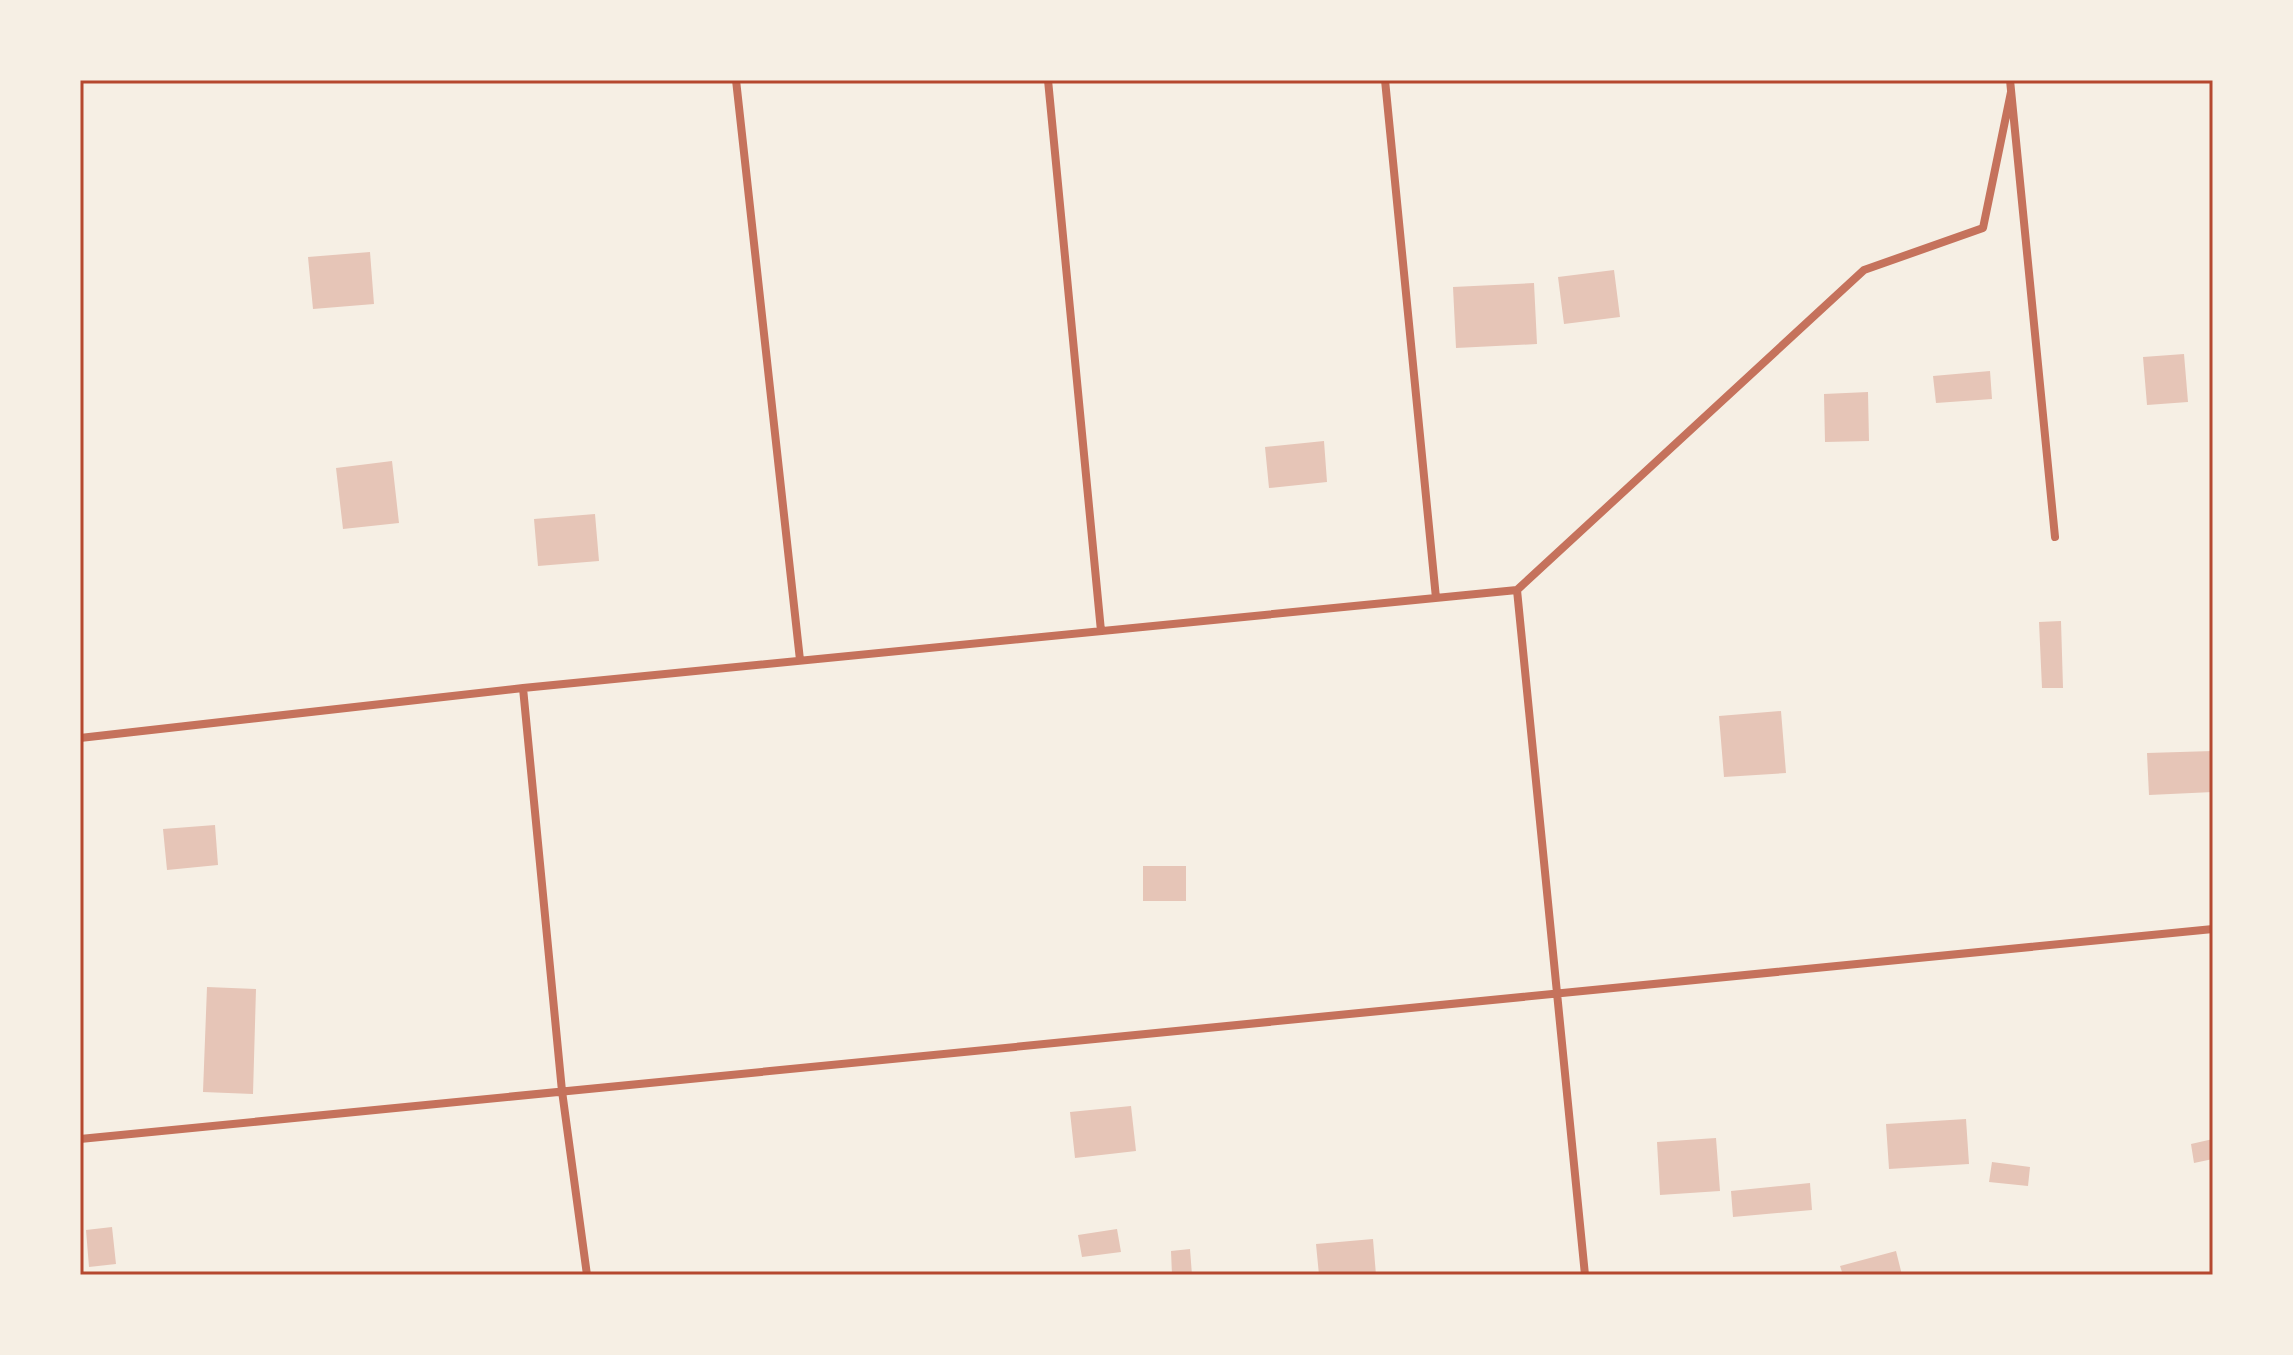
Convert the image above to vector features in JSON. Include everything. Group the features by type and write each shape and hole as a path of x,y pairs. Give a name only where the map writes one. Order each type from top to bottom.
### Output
{"street":[{"path":"736,80 800,660"},
{"path":"1048,80 1101,631"},
{"path":"1385,80 1436,598"},
{"path":"2010,80 2055,537"},
{"path":"80,738 523,688 1517,590 1864,270 1983,228 2011,92"},
{"path":"1517,590 1585,1275"},
{"path":"523,688 562,1091 587,1275"},
{"path":"80,1139 2213,929"}],"building":[{"path":"370,252 374,304 313,309 308,257"},
{"path":"1614,270 1620,317 1564,324 1558,277"},
{"path":"1534,283 1537,344 1456,348 1453,287"},
{"path":"2184,354 2188,402 2147,405 2143,357"},
{"path":"1990,371 1992,399 1936,403 1933,376"},
{"path":"1868,392 1869,441 1825,442 1824,394"},
{"path":"1324,441 1327,482 1269,488 1265,447"},
{"path":"392,461 399,523 343,529 336,468"},
{"path":"595,514 599,561 538,566 534,519"},
{"path":"2061,621 2063,688 2042,688 2039,622"},
{"path":"1781,711 1786,773 1724,777 1719,716"},
{"path":"2213,751 2213,792 2149,795 2147,753"},
{"path":"215,825 218,865 167,870 163,829"},
{"path":"1143,866 1186,866 1186,901 1143,901"},
{"path":"207,987 256,989 253,1094 203,1092"},
{"path":"1131,1106 1136,1151 1075,1158 1070,1112"},
{"path":"1966,1119 1969,1164 1889,1169 1886,1124"},
{"path":"1716,1138 1720,1191 1660,1195 1657,1142"},
{"path":"2213,1139 2213,1159 2194,1163 2191,1144"},
{"path":"1992,1162 2030,1167 2028,1186 1989,1182"},
{"path":"1810,1183 1812,1210 1733,1217 1731,1191"},
{"path":"112,1227 116,1264 89,1267 86,1230"},
{"path":"1117,1229 1121,1252 1082,1257 1078,1235"},
{"path":"1373,1239 1376,1275 1319,1275 1316,1244"},
{"path":"1190,1249 1192,1275 1172,1275 1171,1251"},
{"path":"1896,1251 1902,1275 1843,1275 1840,1266"}]}
